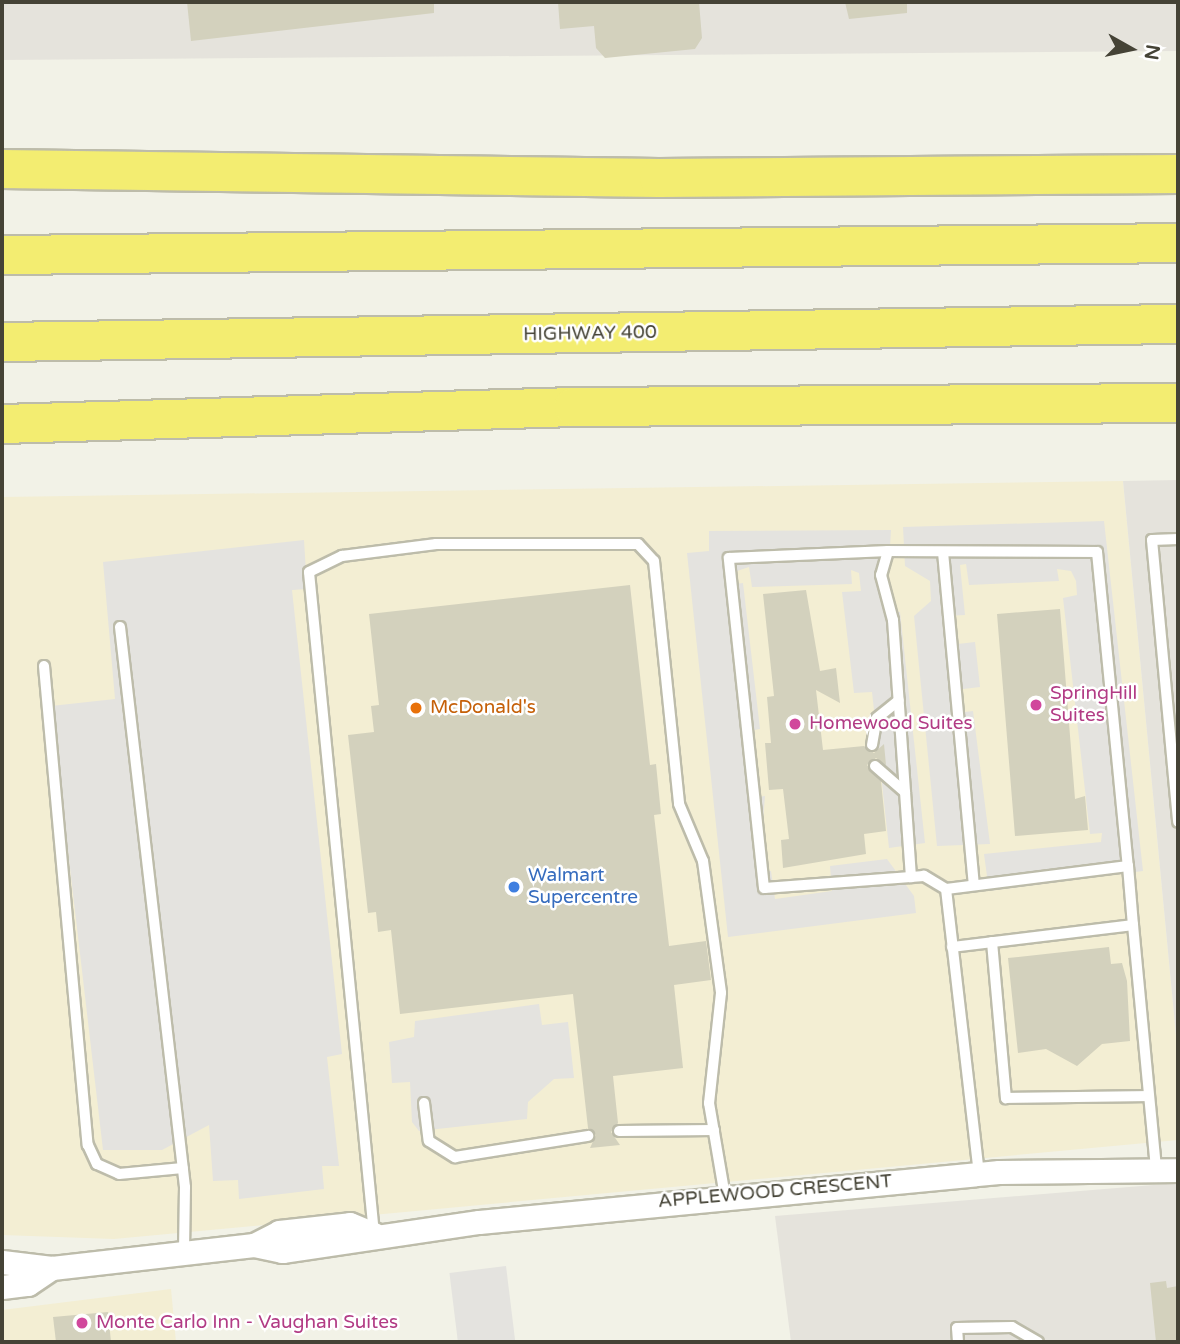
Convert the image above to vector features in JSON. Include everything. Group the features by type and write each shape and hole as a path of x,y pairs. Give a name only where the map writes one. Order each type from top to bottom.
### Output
{"highway":[{"path":"7,169 659,178 1178,174"},
{"path":"2,255 1178,243"},
{"name":"HIGHWAY 400","path":"2,342 1178,324"},
{"path":"2,424 574,407 1178,403"}],"street":[{"name":"APPLEWOOD CRESCENT","path":"2,1262 52,1268 254,1245 282,1251 374,1234 725,1197 979,1174 1167,1170"},
{"name":"APPLEWOOD CRESCENT","path":"2,1287 27,1284 52,1268"}],"lane":[{"path":"1178,538 1152,540 1178,822"},
{"path":"374,1234 309,572 342,556 436,544 638,544 654,561 679,804 704,861 721,993 709,1103 725,1197"},
{"path":"888,551 881,575 893,620 911,877"},
{"path":"1128,866 946,889 911,877 764,888 729,558 888,551 1097,552 1128,866 1147,1096 1167,1170"},
{"path":"943,552 974,885"},
{"path":"120,627 183,1168 184,1254"},
{"path":"44,666 88,1145 97,1164 119,1174 183,1168"},
{"path":"872,745 877,718 899,701"},
{"path":"1166,705 1178,703"},
{"path":"876,766 905,792"},
{"path":"946,889 979,1174"},
{"path":"952,947 1133,925"},
{"path":"992,942 1006,1098 1147,1096"},
{"path":"424,1103 429,1141 455,1157 589,1136"},
{"path":"619,1131 714,1130"},
{"path":"958,1342 957,1328 1012,1327 1038,1342"}],"shaded area":[{"path":"2,2 1178,2 1178,51 2,60"},
{"path":"1178,480 1178,1056 1123,481"},
{"path":"1123,481 1178,1056 1178,1140 114,1239 2,1235 2,497"},
{"path":"1104,521 1143,871 989,891 984,854 1101,842 1102,833 1090,834 1063,598 1077,595 1076,581 1071,571 1057,569 1059,581 969,585 966,564 960,565 965,615 946,616 949,645 975,642 980,687 955,690 957,713 973,711 990,844 937,846 914,616 931,601 930,581 905,566 903,527"},
{"path":"891,530 886,613 900,612 925,843 889,848 872,692 854,693 842,592 861,591 859,573 851,570 852,584 752,587 749,567 731,573 729,585 743,583 760,729 743,732 752,798 765,796 759,872 771,871 775,899 832,891 830,866 887,859 914,896 916,913 728,937 687,553 709,551 709,531"},
{"path":"304,540 307,589 292,590 342,1054 327,1057 339,1166 322,1166 324,1189 239,1199 238,1180 213,1181 209,1125 162,1150 103,1150 51,706 115,699 103,562"},
{"path":"539,1004 542,1025 568,1022 574,1078 554,1079 528,1102 527,1119 419,1131 412,1122 410,1082 392,1083 389,1042 414,1037 415,1021"},
{"path":"1178,1183 1178,1342 791,1342 775,1216"},
{"path":"506,1266 515,1342 458,1342 449,1273"},
{"path":"171,1289 176,1342 2,1342 2,1310"}],"building":[{"path":"187,2 434,2 434,13 191,41"},
{"path":"558,2 699,2 702,38 695,49 605,58 596,48 594,26 560,29"},
{"path":"845,2 907,2 907,13 849,19"},
{"name":"Walmart Supercentre","path":"630,585 650,765 656,764 661,814 654,815 669,946 706,941 711,980 674,985 683,1068 613,1076 618,1123 611,1132 620,1145 590,1148 596,1135 588,1128 573,994 400,1014 391,930 378,932 376,912 368,913 348,735 374,732 371,706 379,705 369,614"},
{"name":"Homewood Suites","path":"806,590 820,671 836,668 840,703 816,690 823,750 864,746 874,753 884,744 886,765 876,758 867,765 881,781 886,831 864,834 866,854 783,868 781,840 789,839 783,789 769,790 765,743 771,743 767,697 774,696 763,594"},
{"name":"SpringHill Suites","path":"1060,609 1075,799 1085,796 1088,830 1015,836 997,614"},
{"path":"1109,947 1111,964 1122,963 1127,981 1130,1041 1102,1044 1077,1066 1046,1049 1018,1053 1008,958"},
{"path":"1166,1281 1167,1288 1178,1286 1178,1342 1156,1342 1150,1283"},
{"name":"Monte Carlo Inn - Vaughan Suites","path":"108,1312 111,1342 56,1342 53,1317"}],"place":[{"name":"SpringHill Suites","path":"1036,705"},
{"name":"McDonald's","path":"416,708"},
{"name":"Homewood Suites","path":"795,724"},
{"name":"Walmart Supercentre","path":"514,887"},
{"name":"Monte Carlo Inn - Vaughan Suites","path":"82,1323"}]}
